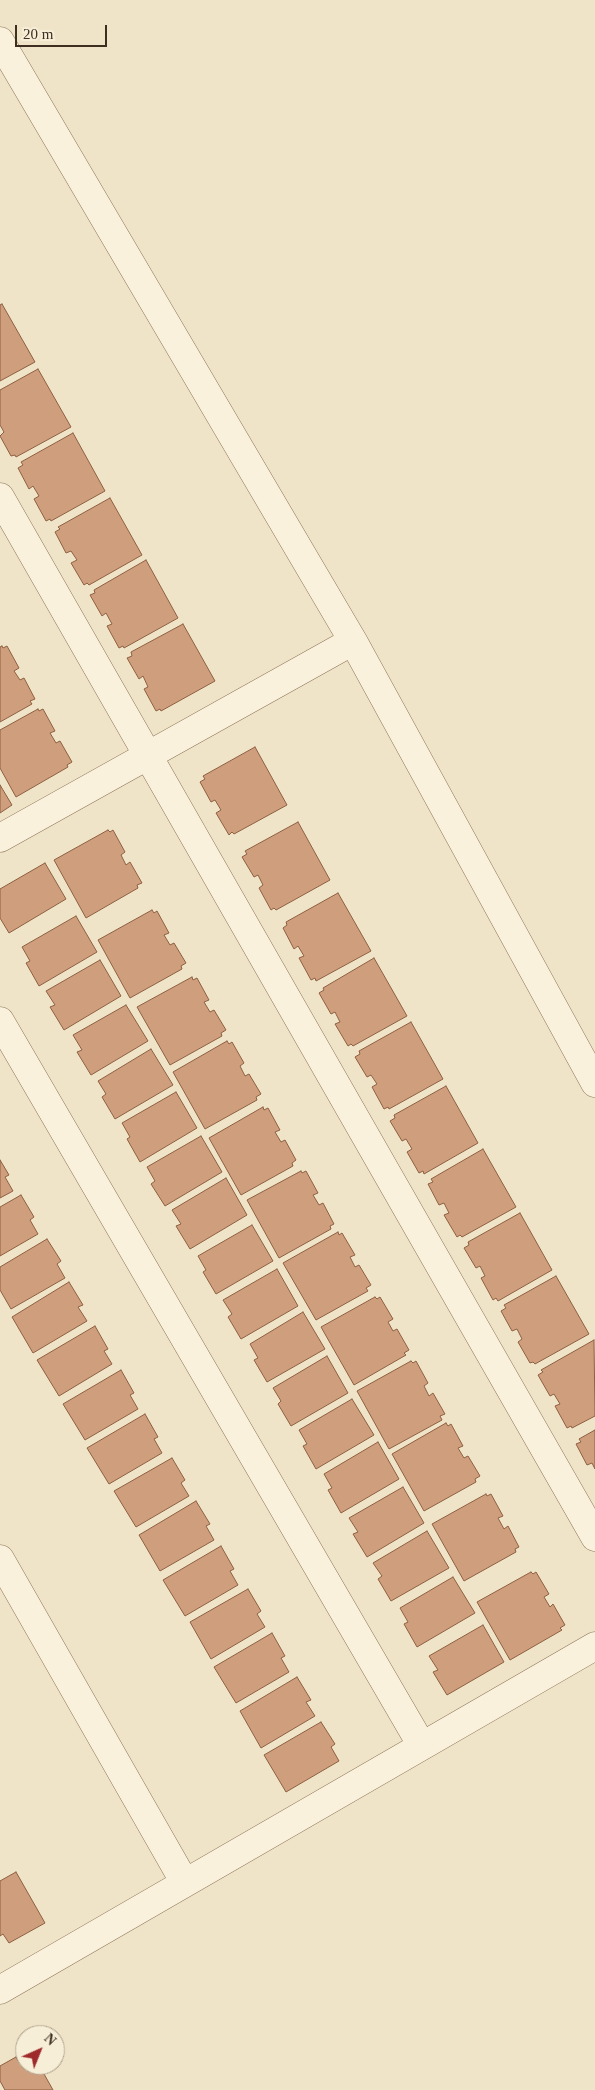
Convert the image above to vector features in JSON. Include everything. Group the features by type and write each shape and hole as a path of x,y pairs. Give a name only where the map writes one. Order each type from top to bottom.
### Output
{"street":[{"path":"0,41 353,641 595,1083"},
{"path":"0,497 595,1537"},
{"path":"0,838 353,641"},
{"path":"0,1021 422,1746"},
{"path":"0,1559 185,1883"},
{"path":"0,1990 595,1646"}],"building":[{"path":"2,304 35,362 0,381 0,305"},
{"path":"38,369 71,427 16,457 15,455 11,456 0,436 4,432 0,425 0,390"},
{"path":"73,433 105,491 51,521 50,519 46,521 34,499 39,496 33,486 29,489 18,468 23,465 21,462"},
{"path":"110,498 142,555 89,585 87,583 84,585 71,563 77,560 71,551 66,553 55,532 60,529 58,527"},
{"path":"146,560 178,618 124,648 123,646 119,648 107,626 112,624 106,613 102,616 90,595 95,593 94,590"},
{"path":"183,624 215,681 161,711 160,709 156,711 144,689 148,687 143,676 139,679 127,658 132,656 131,652"},
{"path":"2,646 3,648 7,646 19,668 14,671 20,680 24,678 35,699 30,701 32,704 0,722 0,647"},
{"path":"38,709 39,711 43,709 55,731 50,733 56,743 60,741 72,762 67,765 68,767 16,797 0,768 0,730"},
{"path":"255,747 287,805 229,835 216,813 221,810 215,800 211,802 200,782 205,779 203,776"},
{"path":"0,785 12,805 0,813"},
{"path":"298,822 330,880 276,910 274,908 271,910 259,888 263,885 258,875 254,877 242,857 247,854 245,851"},
{"path":"108,830 110,832 113,830 125,852 121,855 126,865 130,862 142,883 137,885 138,888 86,918 54,860"},
{"path":"45,863 66,899 9,933 0,918 0,889"},
{"path":"338,893 371,951 316,981 315,978 311,980 299,958 304,956 298,946 294,949 283,928 287,925 286,922"},
{"path":"152,910 154,913 157,911 169,933 164,935 170,945 174,943 186,963 181,966 182,969 130,998 98,940"},
{"path":"76,916 97,952 39,986 26,963 30,961 22,947"},
{"path":"374,958 407,1016 353,1046 351,1044 348,1046 335,1024 340,1022 335,1012 331,1014 319,993 324,990 323,988"},
{"path":"100,960 121,996 64,1030 50,1007 55,1005 46,991"},
{"path":"192,977 193,980 197,978 209,1000 204,1002 210,1012 214,1010 226,1030 221,1033 222,1036 170,1065 137,1007"},
{"path":"126,1005 148,1041 91,1075 77,1052 82,1050 73,1035"},
{"path":"411,1022 443,1079 389,1109 388,1107 384,1109 372,1087 377,1084 371,1075 367,1077 355,1057 360,1054 359,1051"},
{"path":"227,1041 229,1044 232,1042 244,1063 240,1066 245,1076 249,1074 261,1094 256,1097 257,1100 205,1129 173,1072"},
{"path":"151,1049 173,1085 115,1119 102,1097 106,1094 98,1081"},
{"path":"446,1086 478,1143 424,1174 423,1171 419,1173 407,1152 412,1149 406,1139 402,1141 390,1121 395,1118 394,1115"},
{"path":"176,1092 197,1128 140,1162 127,1139 130,1137 122,1123"},
{"path":"263,1107 264,1110 268,1108 280,1130 275,1132 281,1142 285,1140 296,1160 292,1163 293,1166 241,1195 209,1138"},
{"path":"201,1136 222,1172 165,1206 151,1184 155,1181 147,1167"},
{"path":"483,1149 516,1207 462,1237 460,1235 457,1237 444,1215 449,1213 444,1203 439,1205 428,1184 433,1182 431,1179"},
{"path":"0,1160 9,1175 5,1177 13,1191 0,1198"},
{"path":"301,1171 302,1173 306,1171 318,1193 313,1195 319,1205 323,1203 334,1224 330,1226 331,1229 279,1258 247,1200"},
{"path":"226,1178 247,1215 190,1249 176,1226 181,1224 172,1210"},
{"path":"21,1195 34,1217 30,1220 38,1234 0,1256 0,1207"},
{"path":"520,1213 552,1270 498,1301 496,1298 493,1300 481,1278 485,1276 480,1266 476,1268 464,1248 469,1245 468,1242"},
{"path":"252,1225 273,1261 216,1294 203,1272 206,1270 198,1256"},
{"path":"338,1232 339,1235 342,1233 355,1255 350,1257 355,1267 359,1265 371,1285 366,1288 368,1291 316,1320 283,1263"},
{"path":"47,1239 61,1261 57,1264 65,1278 11,1309 0,1290 0,1267"},
{"path":"277,1269 298,1306 241,1339 228,1317 232,1314 223,1300"},
{"path":"556,1276 589,1334 535,1364 533,1362 530,1363 518,1342 522,1339 517,1329 512,1331 501,1311 506,1308 504,1305"},
{"path":"69,1282 83,1305 78,1307 87,1321 33,1353 12,1317"},
{"path":"375,1297 377,1299 380,1297 393,1319 388,1322 393,1331 397,1329 409,1350 404,1353 406,1355 354,1385 321,1327"},
{"path":"303,1312 325,1349 267,1382 254,1360 258,1358 250,1344"},
{"path":"95,1326 108,1349 104,1351 112,1364 59,1396 37,1360"},
{"path":"594,1340 595,1416 572,1428 571,1426 567,1428 555,1406 560,1404 554,1394 550,1396 538,1375 543,1372 541,1370"},
{"path":"327,1356 348,1393 291,1426 278,1404 281,1401 273,1388"},
{"path":"411,1361 413,1363 416,1361 428,1383 424,1386 429,1396 433,1393 445,1414 440,1416 442,1420 389,1449 357,1391"},
{"path":"121,1370 134,1393 130,1395 138,1409 85,1440 63,1404"},
{"path":"352,1399 374,1435 316,1469 303,1446 307,1444 299,1430"},
{"path":"145,1414 158,1437 154,1439 162,1453 109,1484 87,1448"},
{"path":"446,1423 448,1426 451,1424 463,1446 458,1448 464,1458 468,1456 480,1476 475,1479 476,1482 424,1511 392,1454"},
{"path":"595,1430 595,1469 592,1463 587,1465 576,1444 581,1442 579,1439"},
{"path":"378,1442 399,1479 341,1513 328,1490 332,1488 324,1474"},
{"path":"172,1458 185,1480 181,1483 189,1496 136,1527 114,1491"},
{"path":"403,1487 424,1523 367,1557 353,1534 358,1532 349,1518"},
{"path":"486,1494 487,1496 491,1494 503,1516 498,1518 504,1529 508,1526 519,1547 515,1549 516,1552 464,1581 432,1524"},
{"path":"196,1501 210,1524 206,1526 214,1540 160,1571 139,1535"},
{"path":"427,1531 449,1568 391,1601 378,1579 382,1576 373,1563"},
{"path":"221,1546 234,1569 230,1571 238,1585 185,1616 163,1580"},
{"path":"531,1572 533,1574 536,1572 549,1594 544,1597 550,1607 553,1604 565,1625 560,1628 562,1630 510,1660 477,1602"},
{"path":"453,1577 475,1613 417,1647 404,1624 408,1622 400,1608"},
{"path":"248,1589 261,1611 257,1614 265,1627 211,1659 190,1622"},
{"path":"483,1625 504,1662 447,1695 433,1672 438,1670 429,1656"},
{"path":"272,1633 285,1656 281,1658 289,1672 236,1703 214,1667"},
{"path":"297,1677 311,1700 306,1702 315,1716 261,1748 240,1711"},
{"path":"321,1722 335,1744 331,1747 339,1761 286,1792 264,1755"},
{"path":"16,1872 45,1923 9,1943 3,1934 0,1936 0,1881"},
{"path":"15,2058 15,2075 45,2075 53,2090 5,2090 0,2081 0,2066"}]}
